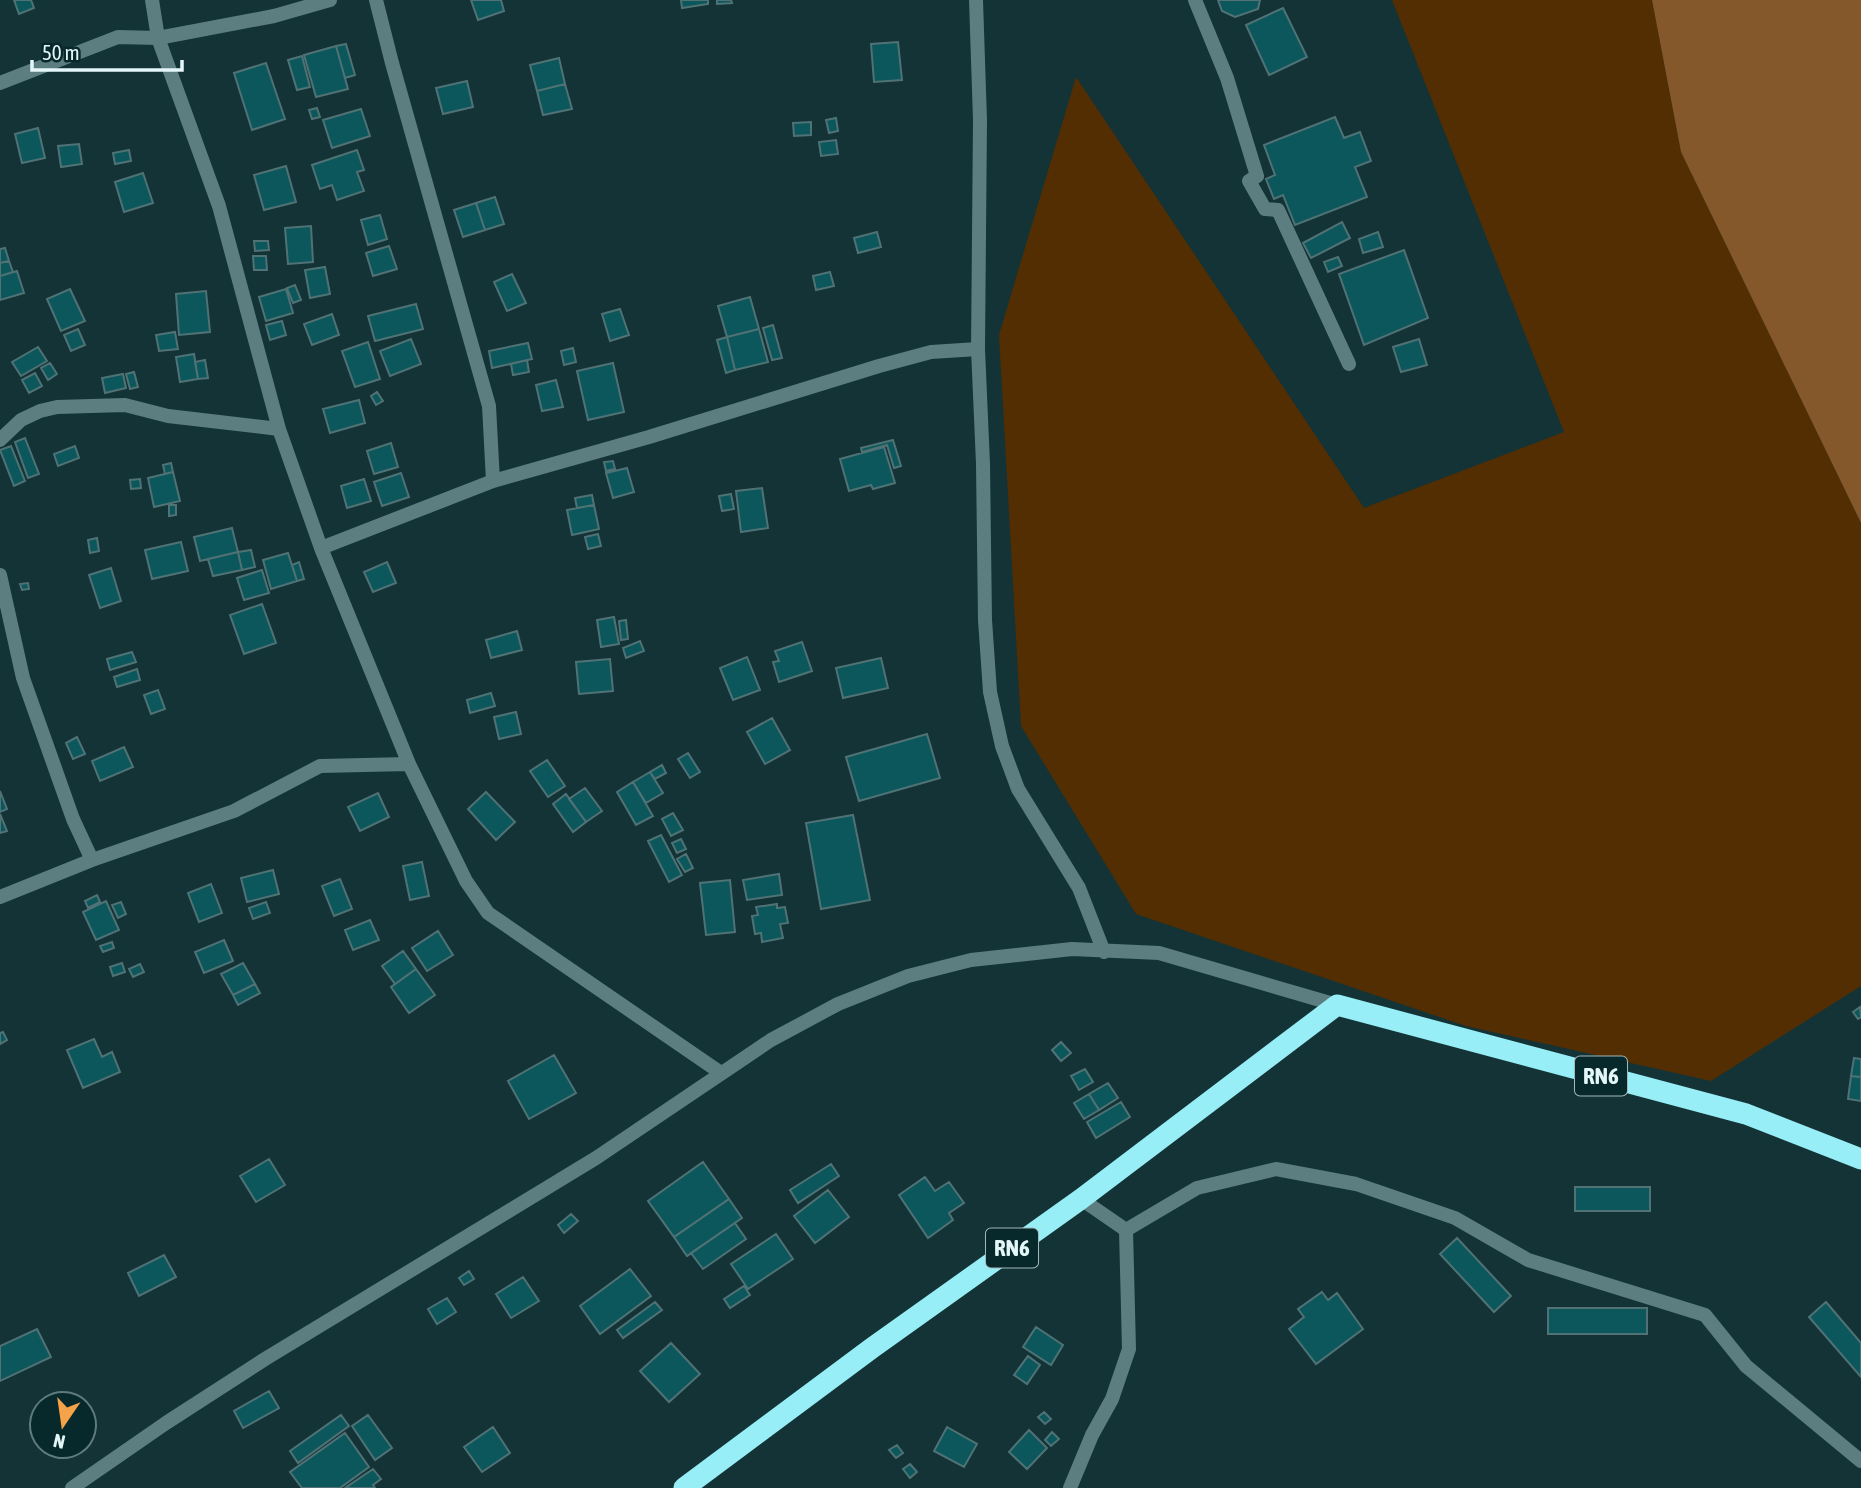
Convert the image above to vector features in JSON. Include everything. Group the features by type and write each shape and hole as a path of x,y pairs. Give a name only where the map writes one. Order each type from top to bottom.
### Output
{"highway":[{"name":"RN6","path":"684,1488 872,1348 1081,1199 1337,1005 1746,1115 1861,1159"}],"street":[{"path":"152,0 158,38 219,206 279,429 320,548 409,764 466,881 488,913 721,1073"},
{"path":"0,83 118,37 158,38 274,16 330,0"},
{"path":"376,0 489,406 493,481"},
{"path":"1195,0 1227,78 1257,176 1249,181 1265,209 1278,211 1349,363"},
{"path":"974,4 979,120 978,349 985,620 990,692 1002,746 1018,789 1079,888 1104,952"},
{"path":"320,548 493,481 649,437 879,366 931,352 978,349"},
{"path":"0,439 21,420 57,407 125,405 168,416 279,429"},
{"path":"0,575 23,678 73,819 92,860"},
{"path":"0,897 92,860 234,811 320,766 409,764"},
{"path":"72,1488 265,1359 596,1158 771,1040 838,1004 908,976 971,960 1072,949 1159,953 1337,1005"},
{"path":"1126,1230 1197,1188 1276,1169 1356,1184 1455,1218 1528,1260 1705,1315 1746,1366 1861,1461"},
{"path":"1081,1199 1126,1230"},
{"path":"1070,1488 1091,1435 1112,1399 1129,1349 1126,1230"}],"shaded area":[{"path":"1392,0 1652,0 1681,152 1861,523 1861,986 1711,1081 1466,1026 1136,914 1021,726 999,335 1076,77 1364,508 1564,432"},
{"path":"1652,0 1861,0 1861,523 1681,152"}],"building":[{"path":"14,0 31,0 34,8 19,14"},
{"path":"471,0 501,0 504,11 478,20"},
{"path":"681,0 708,0 708,4 682,8"},
{"path":"717,0 731,0 732,3 717,4"},
{"path":"1218,0 1260,0 1258,9 1235,17 1222,11"},
{"path":"1283,8 1307,57 1269,75 1246,25"},
{"path":"898,42 902,80 874,82 871,44"},
{"path":"346,44 355,75 345,78 336,46"},
{"path":"336,46 348,89 316,97 304,55"},
{"path":"302,56 310,87 297,90 288,60"},
{"path":"559,58 565,84 537,91 530,65"},
{"path":"266,63 285,119 252,130 234,73"},
{"path":"467,81 473,107 443,114 436,88"},
{"path":"565,84 572,109 543,115 537,91"},
{"path":"317,108 320,117 312,119 309,110"},
{"path":"361,109 370,136 332,148 323,120"},
{"path":"1335,117 1344,138 1360,132 1371,161 1355,167 1367,197 1295,225 1283,195 1274,199 1266,179 1275,175 1264,145"},
{"path":"836,118 838,131 829,133 826,120"},
{"path":"811,122 811,135 794,136 793,123"},
{"path":"38,128 45,158 22,163 15,134"},
{"path":"836,140 838,154 821,156 819,142"},
{"path":"79,144 82,164 61,167 58,146"},
{"path":"129,150 131,161 115,164 113,153"},
{"path":"357,150 364,170 357,172 364,191 337,200 332,185 320,189 312,165"},
{"path":"286,166 296,202 264,210 254,175"},
{"path":"143,173 153,203 124,212 115,182"},
{"path":"495,197 504,224 485,230 476,203"},
{"path":"476,203 485,230 463,237 454,210"},
{"path":"380,215 387,239 368,245 361,220"},
{"path":"1342,222 1350,238 1311,258 1303,243"},
{"path":"311,226 313,262 288,264 285,228"},
{"path":"877,232 881,247 858,253 854,238"},
{"path":"1378,232 1383,247 1363,253 1359,239"},
{"path":"254,241 268,241 269,250 255,251"},
{"path":"389,246 397,269 373,276 366,253"},
{"path":"5,248 9,261 0,263 0,249"},
{"path":"1404,250 1428,318 1364,345 1339,274"},
{"path":"253,256 266,256 267,270 254,270"},
{"path":"1338,257 1342,266 1328,272 1324,262"},
{"path":"9,261 13,272 0,276 0,263"},
{"path":"325,267 330,294 310,298 305,270"},
{"path":"17,271 24,293 0,300 0,276"},
{"path":"830,272 834,286 816,290 813,276"},
{"path":"512,274 526,303 507,311 494,282"},
{"path":"295,285 301,300 293,303 287,288"},
{"path":"70,289 85,321 61,331 47,299"},
{"path":"286,289 293,313 266,321 259,297"},
{"path":"206,291 210,332 179,335 176,294"},
{"path":"750,297 759,329 727,337 718,306"},
{"path":"416,304 423,329 375,341 368,316"},
{"path":"620,309 629,335 610,341 602,314"},
{"path":"332,314 339,335 312,345 304,324"},
{"path":"282,321 286,335 270,340 266,325"},
{"path":"773,325 782,358 772,360 763,328"},
{"path":"78,329 85,345 71,351 64,335"},
{"path":"759,329 768,362 735,370 727,337"},
{"path":"175,332 178,349 159,351 156,335"},
{"path":"727,337 735,370 726,373 717,340"},
{"path":"411,339 421,364 390,376 380,351"},
{"path":"1419,339 1427,365 1401,372 1393,347"},
{"path":"368,342 380,379 355,387 342,351"},
{"path":"528,343 532,359 492,368 489,351"},
{"path":"38,347 47,361 21,376 12,362"},
{"path":"573,348 576,362 564,365 561,351"},
{"path":"194,354 198,379 180,382 176,357"},
{"path":"205,360 208,378 198,379 195,362"},
{"path":"527,360 529,372 513,375 511,364"},
{"path":"50,363 57,374 48,380 41,368"},
{"path":"613,363 624,412 588,420 577,371"},
{"path":"134,372 138,387 130,389 126,374"},
{"path":"35,373 42,386 29,393 22,380"},
{"path":"123,374 126,388 105,393 102,378"},
{"path":"556,380 563,407 542,411 536,385"},
{"path":"377,392 383,401 376,405 371,396"},
{"path":"359,400 365,423 330,433 323,409"},
{"path":"25,438 39,474 28,478 15,442"},
{"path":"893,440 901,466 894,468 887,445 862,452 861,448"},
{"path":"391,443 398,467 374,474 367,451"},
{"path":"11,446 25,481 14,486 0,450"},
{"path":"75,446 79,458 58,466 54,454"},
{"path":"884,447 895,483 873,489 871,485 849,491 840,459"},
{"path":"613,461 615,469 606,471 604,462"},
{"path":"171,463 173,472 165,474 163,465"},
{"path":"627,468 634,492 613,498 606,473"},
{"path":"173,472 180,501 154,507 148,478"},
{"path":"401,473 409,497 382,506 374,482"},
{"path":"140,479 141,488 131,489 130,480"},
{"path":"364,479 371,501 347,508 341,486"},
{"path":"762,488 768,528 741,532 736,491"},
{"path":"731,494 734,509 722,511 719,496"},
{"path":"592,495 594,505 577,508 575,498"},
{"path":"169,505 176,505 176,515 169,516"},
{"path":"594,505 599,529 572,535 567,510"},
{"path":"232,528 238,552 200,561 194,537"},
{"path":"598,534 601,546 588,549 585,537"},
{"path":"97,538 99,551 90,553 88,540"},
{"path":"181,542 188,571 152,579 145,550"},
{"path":"251,550 255,567 242,570 238,552"},
{"path":"238,552 242,570 213,576 208,559"},
{"path":"288,553 297,581 271,589 263,560"},
{"path":"299,562 304,579 297,581 292,565"},
{"path":"387,562 396,583 373,592 364,572"},
{"path":"111,568 121,601 100,608 89,575"},
{"path":"262,570 269,593 244,600 237,578"},
{"path":"28,583 29,589 22,590 20,584"},
{"path":"262,604 276,643 244,654 230,615"},
{"path":"614,617 619,644 601,647 597,620"},
{"path":"626,620 628,639 621,640 619,621"},
{"path":"517,631 522,650 491,658 486,640"},
{"path":"640,641 644,651 626,658 623,648"},
{"path":"802,642 812,671 779,682 773,662 779,661 775,651"},
{"path":"132,652 136,662 110,670 107,659"},
{"path":"747,657 760,690 733,700 720,668"},
{"path":"881,658 888,688 843,698 836,668"},
{"path":"610,659 613,691 579,694 576,662"},
{"path":"137,669 140,680 117,687 114,677"},
{"path":"158,690 165,709 151,714 144,695"},
{"path":"491,693 495,706 470,713 467,700"},
{"path":"516,712 521,734 499,739 494,717"},
{"path":"772,718 790,750 765,764 747,732"},
{"path":"927,734 940,778 859,801 846,757"},
{"path":"77,737 85,754 73,759 66,743"},
{"path":"124,747 133,767 100,781 92,761"},
{"path":"688,753 700,772 690,778 678,759"},
{"path":"547,760 565,786 548,797 530,771"},
{"path":"662,765 666,773 655,779 650,772"},
{"path":"650,772 663,793 646,803 633,782"},
{"path":"633,782 653,816 636,825 617,792"},
{"path":"585,788 602,811 586,822 569,799"},
{"path":"0,791 7,809 0,812"},
{"path":"486,792 515,822 496,840 468,809"},
{"path":"378,793 389,817 360,831 348,807"},
{"path":"566,794 586,822 573,832 553,804"},
{"path":"673,813 683,830 671,836 662,819"},
{"path":"0,814 7,831 0,833"},
{"path":"853,815 870,900 821,909 806,823"},
{"path":"661,835 682,875 669,882 648,841"},
{"path":"681,839 686,849 677,853 672,843"},
{"path":"686,854 693,868 685,872 677,859"},
{"path":"422,862 429,896 410,900 403,866"},
{"path":"273,870 279,894 247,902 241,878"},
{"path":"779,874 782,895 747,900 743,880"},
{"path":"340,879 352,909 334,916 322,886"},
{"path":"730,880 735,932 706,935 700,883"},
{"path":"211,884 222,913 199,922 188,893"},
{"path":"97,895 100,902 88,908 85,901"},
{"path":"106,901 119,930 96,940 83,912"},
{"path":"121,902 126,914 118,918 112,905"},
{"path":"266,902 270,913 253,919 249,908"},
{"path":"777,904 777,908 785,907 788,923 780,924 783,938 762,942 761,933 755,934 752,916 758,915 756,907"},
{"path":"370,920 379,940 353,950 345,930"},
{"path":"438,931 453,955 427,971 412,948"},
{"path":"224,940 233,961 204,973 195,952"},
{"path":"112,942 114,948 103,952 100,946"},
{"path":"403,951 416,969 395,984 382,966"},
{"path":"122,963 125,972 113,976 110,967"},
{"path":"243,963 255,984 233,995 221,974"},
{"path":"140,964 144,972 133,977 129,969"},
{"path":"416,969 435,995 409,1013 391,987"},
{"path":"255,984 260,993 238,1005 233,995"},
{"path":"1860,1007 1861,1017 1858,1019 1853,1012"},
{"path":"3,1032 7,1040 0,1044 0,1033"},
{"path":"94,1039 102,1057 112,1052 120,1072 83,1088 67,1050"},
{"path":"1061,1042 1071,1053 1061,1061 1052,1050"},
{"path":"554,1055 576,1093 529,1119 508,1081"},
{"path":"1854,1058 1861,1059 1861,1077 1851,1076"},
{"path":"1085,1069 1093,1082 1079,1090 1071,1076"},
{"path":"1851,1076 1861,1077 1861,1101 1848,1099"},
{"path":"1108,1083 1118,1098 1099,1110 1089,1094"},
{"path":"1089,1094 1099,1110 1084,1119 1074,1103"},
{"path":"1121,1102 1130,1117 1096,1138 1087,1122"},
{"path":"269,1159 285,1185 256,1202 240,1176"},
{"path":"703,1162 729,1199 674,1237 648,1201"},
{"path":"831,1164 839,1176 798,1203 790,1190"},
{"path":"925,1177 935,1191 949,1182 964,1203 949,1213 953,1220 928,1238 899,1195"},
{"path":"1575,1187 1650,1187 1650,1211 1575,1211"},
{"path":"828,1190 849,1217 815,1243 794,1216"},
{"path":"729,1199 742,1218 687,1256 674,1237"},
{"path":"571,1214 578,1221 564,1233 558,1225"},
{"path":"735,1223 746,1239 703,1269 691,1253"},
{"path":"776,1234 793,1259 748,1289 731,1264"},
{"path":"1457,1238 1511,1296 1494,1312 1440,1254"},
{"path":"164,1255 176,1277 139,1296 128,1273"},
{"path":"630,1269 651,1296 600,1334 580,1306"},
{"path":"469,1271 474,1279 464,1285 459,1278"},
{"path":"523,1277 539,1301 511,1318 496,1294"},
{"path":"744,1286 750,1295 730,1308 724,1299"},
{"path":"1322,1292 1328,1300 1337,1293 1363,1329 1316,1364 1289,1329 1304,1317 1298,1309"},
{"path":"447,1298 456,1312 437,1324 428,1309"},
{"path":"655,1302 662,1310 623,1338 617,1330"},
{"path":"1826,1302 1861,1343 1861,1377 1809,1317"},
{"path":"1548,1308 1647,1308 1647,1334 1548,1334"},
{"path":"1036,1327 1063,1345 1051,1365 1023,1347"},
{"path":"37,1329 51,1357 0,1381 0,1346"},
{"path":"671,1343 700,1374 669,1402 640,1371"},
{"path":"1028,1356 1040,1365 1027,1384 1014,1375"},
{"path":"269,1391 279,1408 243,1428 234,1411"},
{"path":"1044,1412 1051,1419 1045,1424 1038,1417"},
{"path":"341,1415 349,1426 298,1463 290,1451"},
{"path":"368,1415 392,1448 375,1460 352,1426"},
{"path":"493,1427 510,1453 482,1472 464,1447"},
{"path":"947,1427 977,1444 964,1467 934,1451"},
{"path":"1029,1430 1047,1448 1027,1469 1009,1452"},
{"path":"1052,1432 1059,1439 1051,1446 1045,1440"},
{"path":"345,1433 369,1467 340,1488 302,1488 290,1472"},
{"path":"897,1445 903,1453 896,1458 889,1450"},
{"path":"910,1464 917,1472 910,1478 903,1469"},
{"path":"373,1469 381,1479 373,1485 375,1488 345,1488"}]}
